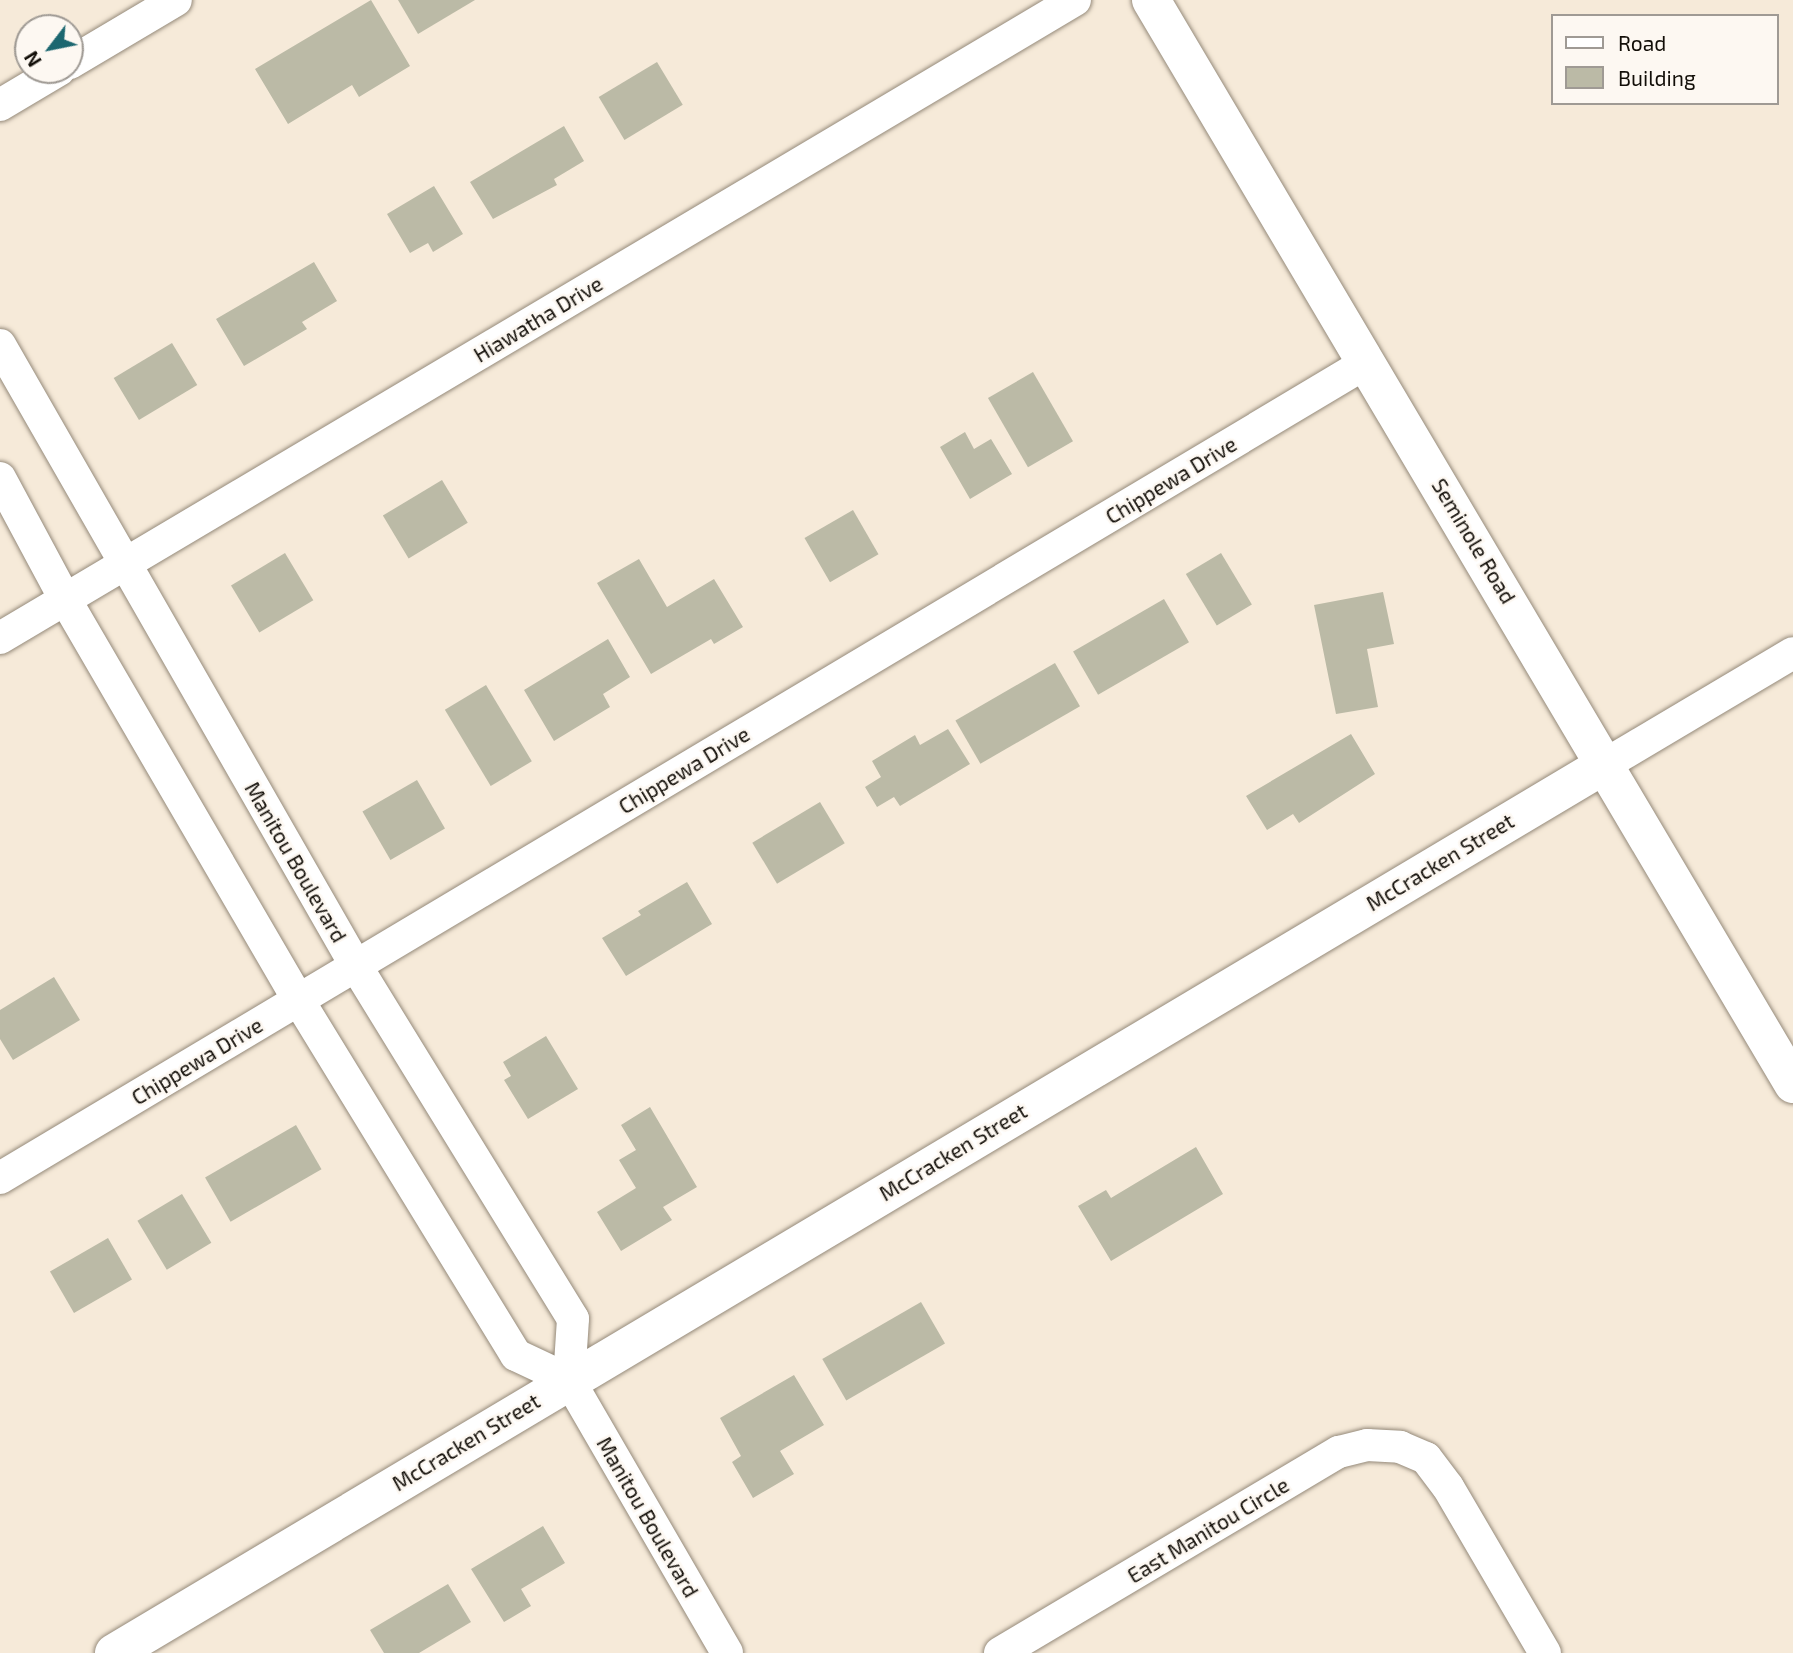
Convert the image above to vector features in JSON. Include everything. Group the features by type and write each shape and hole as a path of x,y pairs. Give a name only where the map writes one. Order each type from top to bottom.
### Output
{"street":[{"path":"84,55 176,0"},
{"name":"Hiawatha Drive","path":"0,638 1075,0"},
{"name":"Seminole Road","path":"1151,0 1368,362 1793,1084"},
{"path":"0,105 35,84"},
{"name":"Manitou Boulevard","path":"0,345 356,966 573,1319 569,1380 727,1653"},
{"name":"Chippewa Drive","path":"0,1178 1368,362"},
{"path":"0,478 65,599 299,1001 516,1355 569,1380"},
{"name":"McCracken Street","path":"114,1653 1793,653"},
{"name":"East Manitou Circle","path":"1000,1653 1339,1452 1367,1445 1400,1447 1426,1458 1448,1487 1545,1653"}],"building":[{"path":"371,0 410,66 359,97 352,85 288,124 255,69"},
{"path":"398,0 475,0 418,34"},
{"path":"657,62 683,105 624,140 599,97"},
{"path":"564,126 584,161 554,179 557,185 493,219 470,182"},
{"path":"434,186 463,234 433,252 428,243 410,253 387,214"},
{"path":"314,262 337,301 302,322 307,329 244,366 216,319"},
{"path":"172,343 197,385 139,420 114,378"},
{"path":"1033,372 1073,441 1028,467 988,398"},
{"path":"965,432 974,449 991,439 1012,474 970,499 940,447"},
{"path":"442,480 468,523 409,558 383,516"},
{"path":"853,510 878,554 830,582 805,538"},
{"path":"285,553 313,600 259,633 231,585"},
{"path":"1221,553 1252,604 1217,626 1186,574"},
{"path":"639,559 667,607 714,579 743,627 714,644 711,639 651,674 597,583"},
{"path":"1383,592 1394,644 1367,649 1378,707 1336,714 1314,605"},
{"path":"1164,599 1189,642 1098,695 1073,652"},
{"path":"608,639 630,677 603,694 610,707 554,741 524,690"},
{"path":"1055,663 1080,706 980,764 955,720"},
{"path":"486,685 532,761 491,786 445,710"},
{"path":"948,729 970,764 900,806 894,797 877,807 865,787 881,777 872,761 915,735 920,745"},
{"path":"1351,734 1375,774 1299,823 1293,814 1267,830 1246,796"},
{"path":"417,780 445,828 390,860 362,812"},
{"path":"820,802 845,843 777,884 752,843"},
{"path":"687,882 712,924 626,976 602,938 641,915 638,911"},
{"path":"54,977 80,1020 13,1060 0,1039 0,1010"},
{"path":"546,1036 578,1089 528,1119 504,1080 511,1076 503,1062"},
{"path":"650,1107 697,1187 663,1207 672,1220 621,1251 597,1212 636,1188 619,1160 636,1150 621,1125"},
{"path":"296,1125 322,1169 231,1222 205,1178"},
{"path":"1196,1147 1223,1194 1111,1261 1078,1206 1106,1190 1111,1198"},
{"path":"182,1194 211,1243 167,1270 137,1221"},
{"path":"108,1238 132,1280 74,1313 50,1272"},
{"path":"921,1302 945,1344 846,1401 822,1359"},
{"path":"794,1375 824,1425 780,1451 794,1474 753,1498 732,1462 741,1456 720,1418"},
{"path":"543,1526 565,1563 521,1589 531,1606 504,1622 471,1569"},
{"path":"448,1584 471,1622 419,1653 384,1653 370,1630"}]}
